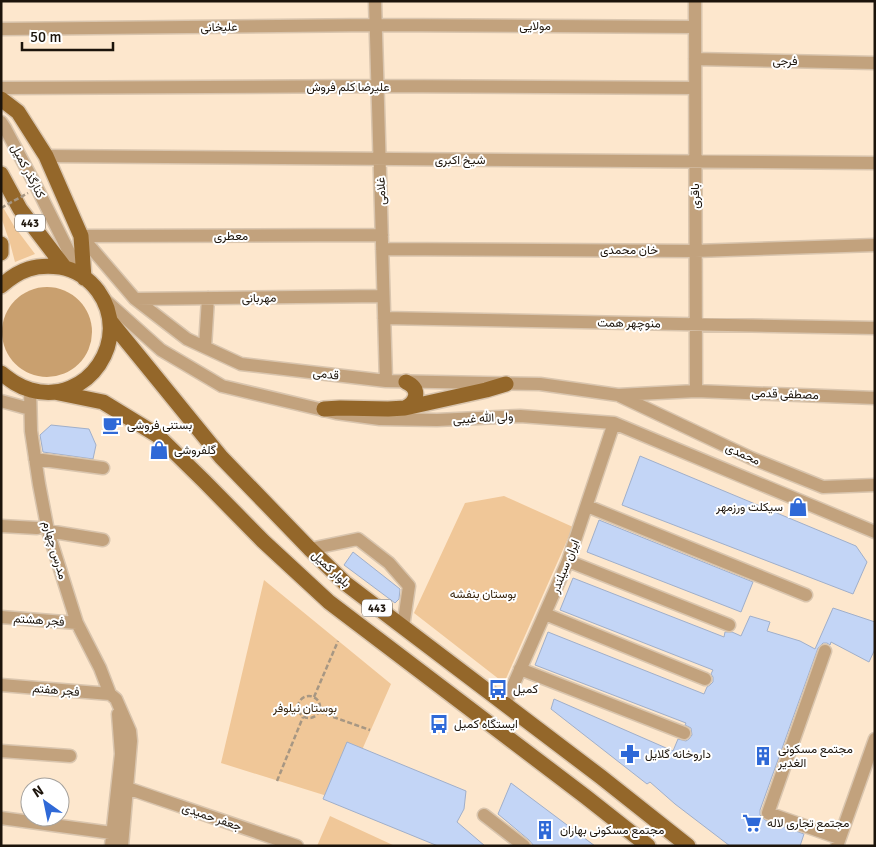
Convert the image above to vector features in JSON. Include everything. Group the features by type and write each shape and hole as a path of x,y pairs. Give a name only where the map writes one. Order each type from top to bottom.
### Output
{"main road":[{"path":"1,99 18,112 46,156 81,236 82,276"},
{"name":"443","path":"1,174 20,209 65,268"},
{"name":"443","path":"1,244 1,253"},
{"path":"1,286 11,277 28,268 46,266 65,268 82,276 93,285 103,298 111,322 110,342 103,360 90,376 74,387 54,392"},
{"name":"بلوار کمیل","path":"111,322 221,457 345,583 688,846"},
{"path":"1,373 14,384 30,390"},
{"path":"404,408 413,403 416,395 414,387 406,382"},
{"path":"324,409 404,408 506,384"},
{"name":"بلوار کمیل","path":"30,390 54,392 103,402 157,435 263,541 329,602 648,846"}],"street":[{"name":"غلامی","path":"375,1 386,381"},
{"name":"باقری","path":"695,1 696,391"},
{"name":"مولایی","path":"376,25 695,28"},
{"name":"علیخانی","path":"1,29 376,25"},
{"name":"فرجی","path":"695,60 875,63"},
{"name":"علیرضا کلم فروش","path":"1,88 378,86 695,88"},
{"name":"کنارگذر کمیل","path":"1,122 38,188 82,276"},
{"name":"شیخ اکبری","path":"46,156 875,163"},
{"name":"معطری","path":"81,236 382,235"},
{"name":"قدمی","path":"81,236 135,300 187,339 241,364 386,381 540,384 618,395"},
{"name":"خان محمدی","path":"382,248 695,251 875,245"},
{"name":"مهربانی","path":"135,300 384,296"},
{"name":"ولی الله غیبی","path":"103,298 161,350 222,386 336,413 380,419 437,420 520,416 614,423 875,532"},
{"path":"205,347 208,298"},
{"name":"منوچهر همت","path":"384,318 875,328"},
{"name":"مدرس چهارم","path":"30,390 31,431 42,529 77,623 130,732 131,741 122,846"},
{"name":"مصطفی قدمی","path":"618,395 696,391 875,398"},
{"name":"محمدی","path":"618,395 751,458 823,487 875,485"},
{"path":"1,401 30,409"},
{"name":"ایران سیلندر","path":"505,704 568,561 614,423"},
{"path":"35,459 103,468"},
{"path":"586,506 806,595"},
{"path":"1,526 42,529 103,540"},
{"path":"310,549 358,539 389,563 409,586 403,627"},
{"path":"568,561 729,625"},
{"path":"544,614 705,679"},
{"name":"فجر هشتم","path":"1,617 77,623"},
{"path":"825,651 768,813 838,842 875,739"},
{"path":"520,669 684,732"},
{"name":"فجر هفتم","path":"1,685 113,697"},
{"name":"مدرس چهارم","path":"111,840 120,754 120,729 113,697"},
{"path":"1,751 70,756"},
{"name":"جعفر حمیدی","path":"127,788 297,846"},
{"path":"484,815 524,846"},
{"path":"1,818 111,840"}],"path":[{"path":"1,208 28,193"},
{"path":"314,697 338,641"},
{"path":"307,696 314,697 319,702 319,712 314,717 304,717 298,712 300,700 307,696"},
{"path":"319,712 370,730"},
{"path":"278,781 304,717"}],"green space":[{"path":"1,204 14,226 35,254 15,262 1,217"},
{"name":"بوستان بنفشه","path":"504,496 573,527 504,683 414,613 465,503"},
{"name":"بوستان نیلوفر","path":"264,580 391,684 340,800 221,763"},
{"path":"330,816 395,846 317,846"}],"shaded area":[{"path":"47,287 64,290 79,300 89,315 92,332 89,349 79,364 64,374 47,377 30,374 15,364 5,349 2,332 5,315 15,300 30,290"}],"building":[{"path":"51,425 89,429 96,445 93,459 43,452 40,435"},
{"path":"640,456 856,546 867,562 853,594 622,505"},
{"path":"599,520 753,582 741,612 587,552"},
{"path":"353,552 400,589 399,599 395,603 344,565"},
{"path":"573,578 724,637 725,632 732,632 741,636 750,616 770,622 767,631 800,641 815,649 833,608 875,622 875,649 869,662 831,642 830,645 823,643 818,648 760,810 760,815 765,820 804,834 800,846 730,846 675,804 650,782 647,784 551,709 554,699 673,751 678,739 686,741 692,735 691,728 685,725 686,723 535,665 548,632 704,694 707,687 713,682 711,674 713,670 560,610"},
{"path":"347,742 466,791 464,809 457,822 485,846 438,846 323,799"},
{"name":"مجتمع مسکونی بهاران","path":"511,783 595,846 534,846 498,814"}],"place":[{"name":"بستنی فروشی","path":"112,425"},
{"name":"گلفروشی","path":"159,450"},
{"name":"سیکلت ورزمهر","path":"798,507"},
{"name":"کمیل","path":"498,689"},
{"name":"ایستگاه کمیل","path":"439,724"},
{"name":"داروخانه گلایل","path":"630,754"},
{"name":"مجتمع مسکونی الغدیر","path":"763,756"},
{"name":"مجتمع تجاری لاله","path":"752,823"},
{"name":"مجتمع مسکونی بهاران","path":"545,830"}]}
